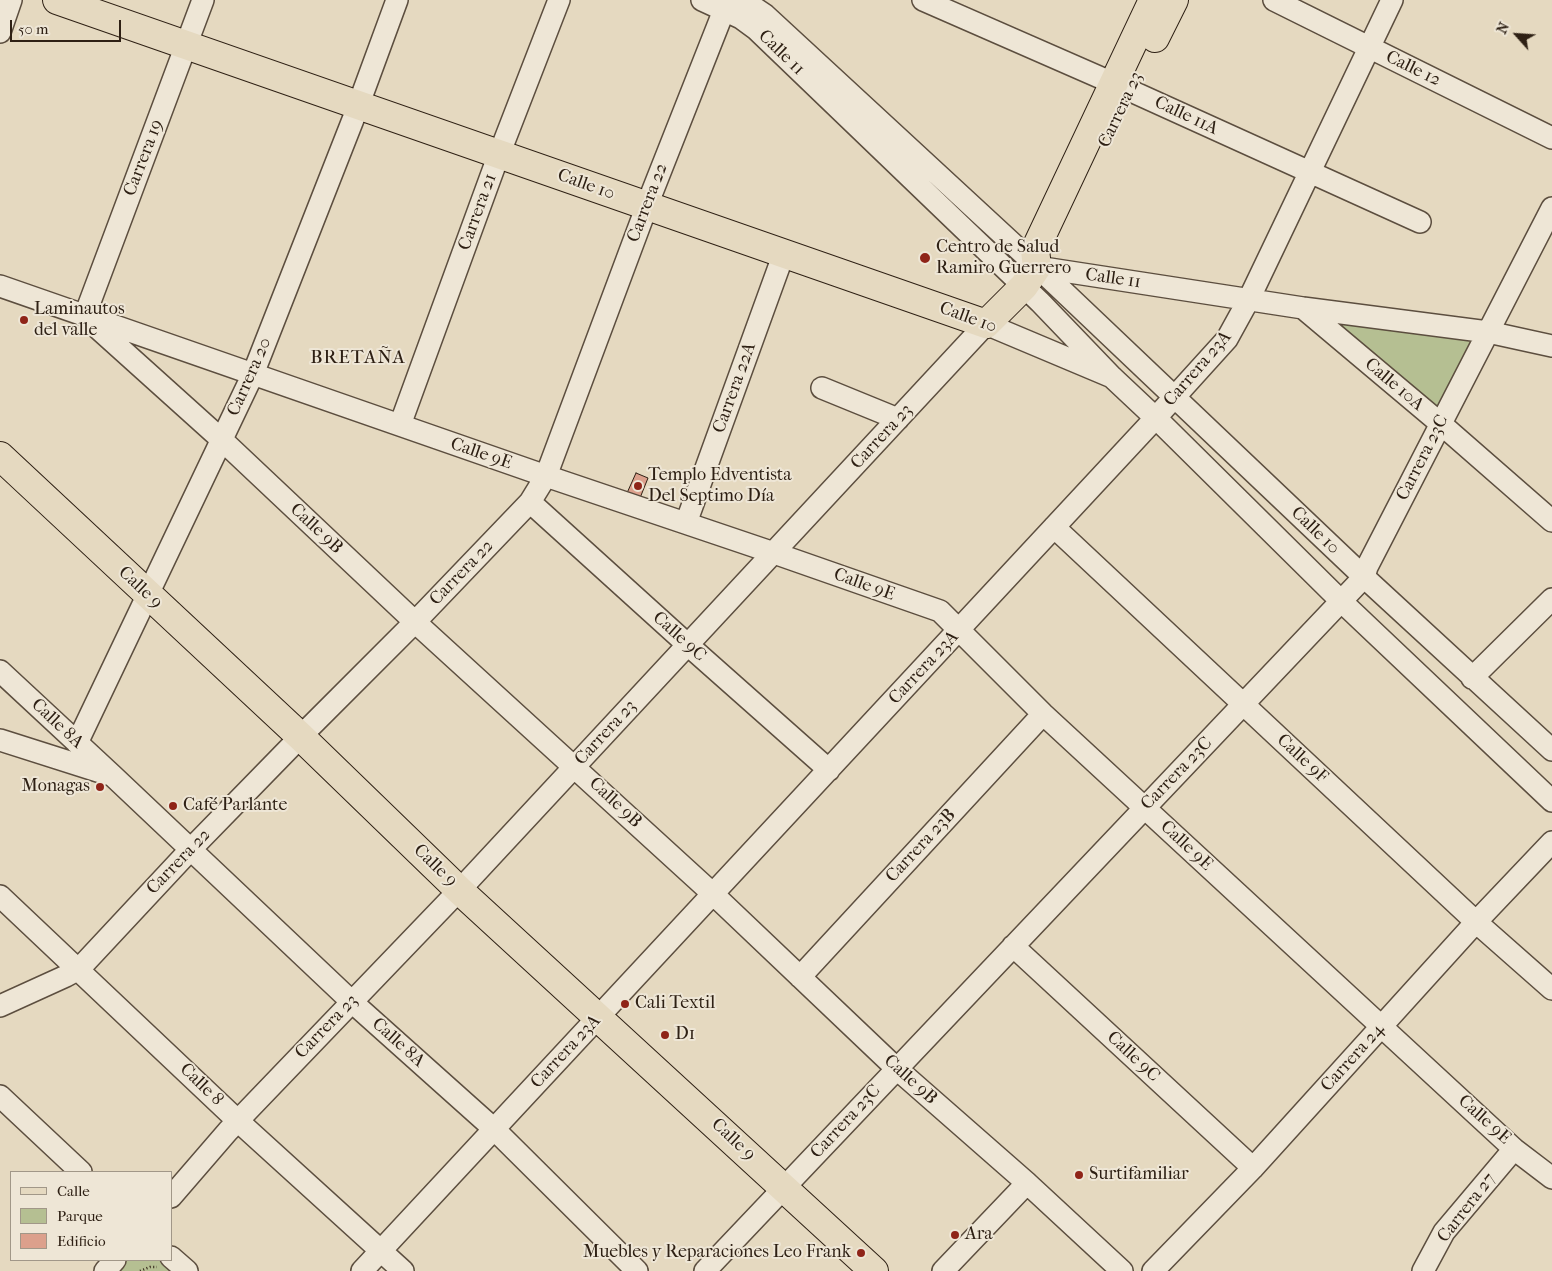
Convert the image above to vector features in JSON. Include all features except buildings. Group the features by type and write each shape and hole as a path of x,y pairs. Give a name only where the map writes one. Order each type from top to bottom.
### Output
{"main road":[{"name":"Calle 10","path":"57,0 986,324"},
{"name":"Carrera 23","path":"986,324 1030,277 1050,262 1122,87 1153,0"},
{"name":"Carrera 23","path":"1122,87 1174,0"},
{"name":"Calle 9","path":"0,456 300,737 459,890 874,1271"}],"street":[{"path":"0,32 11,0"},
{"name":"Carrera 19","path":"85,316 204,0"},
{"name":"Carrera 20","path":"77,743 254,374 397,0"},
{"name":"Carrera 21","path":"400,425 499,154 559,0"},
{"name":"Calle 11","path":"702,0 725,5 756,29 1030,277 1249,299 1303,308 1488,332 1552,346"},
{"name":"Calle 11","path":"743,0 765,15 1030,277"},
{"name":"Calle 11A","path":"923,0 1122,87 1420,222"},
{"name":"Calle 12","path":"1274,0 1552,138"},
{"name":"Carrera 23A","path":"362,1271 1156,418 1227,339 1249,299 1392,0"},
{"name":"Carrera 22","path":"0,1006 78,969 300,737 416,622 530,502 546,476 646,206 725,5"},
{"name":"Carrera 23C","path":"705,1271 1364,577 1367,567 1552,208"},
{"name":"Carrera 22A","path":"686,523 784,253"},
{"name":"Calle 10","path":"1030,277 1112,377 1341,601 1552,800"},
{"name":"Calle 10","path":"1030,277 1174,397 1472,678 1552,750"},
{"name":"Calle 9E","path":"0,286 546,476 774,552 940,611 1042,714 1381,1027 1514,1148 1552,1178"},
{"name":"Calle 10A","path":"1303,308 1441,424 1552,521"},
{"name":"Calle 9B","path":"85,316 575,766 897,1069 1027,1183 1122,1271"},
{"name":"Calle 10","path":"986,324 1112,377"},
{"name":"Carrera 23","path":"172,1196 238,1121 459,890 986,324"},
{"path":"822,388 898,420"},
{"name":"Calle 9C","path":"530,502 829,770"},
{"name":"Calle 9F","path":"1054,527 1476,922 1552,989"},
{"path":"1472,678 1552,599"},
{"name":"Calle 8A","path":"0,671 352,1002 494,1129 637,1271"},
{"name":"Carrera 23B","path":"800,977 1042,714"},
{"name":"Calle 8A","path":"0,740 113,776"},
{"name":"Carrera 24","path":"1153,1271 1253,1168 1476,922 1552,842"},
{"name":"Calle 8","path":"0,896 238,1121 403,1271"},
{"name":"Calle 9C","path":"1013,946 1253,1168"},
{"path":"0,1096 80,1171"},
{"name":"Carrera 27","path":"1423,1271 1444,1232 1514,1148"},
{"path":"943,1271 1027,1183"},
{"path":"105,1271 114,1261"},
{"path":"166,1262 186,1271"}],"path":[{"path":"140,1271 166,1262"}],"green space":[{"path":"1303,308 1488,332 1441,424"},
{"path":"114,1261 172,1261 187,1271 105,1271"}],"place":[{"name":"Centro de Salud Ramiro Guerrero","path":"925,258"},
{"name":"Laminautos del valle","path":"24,320"},
{"name":"Templo Edventista Del Septimo Día","path":"638,486"},
{"name":"Monagas","path":"100,787"},
{"name":"Café Parlante","path":"173,806"},
{"name":"Cali Textil","path":"625,1004"},
{"name":"D1","path":"665,1035"},
{"name":"Surtifamiliar","path":"1079,1175"},
{"name":"Ara","path":"955,1235"},
{"name":"Muebles y Reparaciones Leo Frank","path":"861,1253"}],"district":[{"name":"BRETAÑA","path":"358,358"}]}
